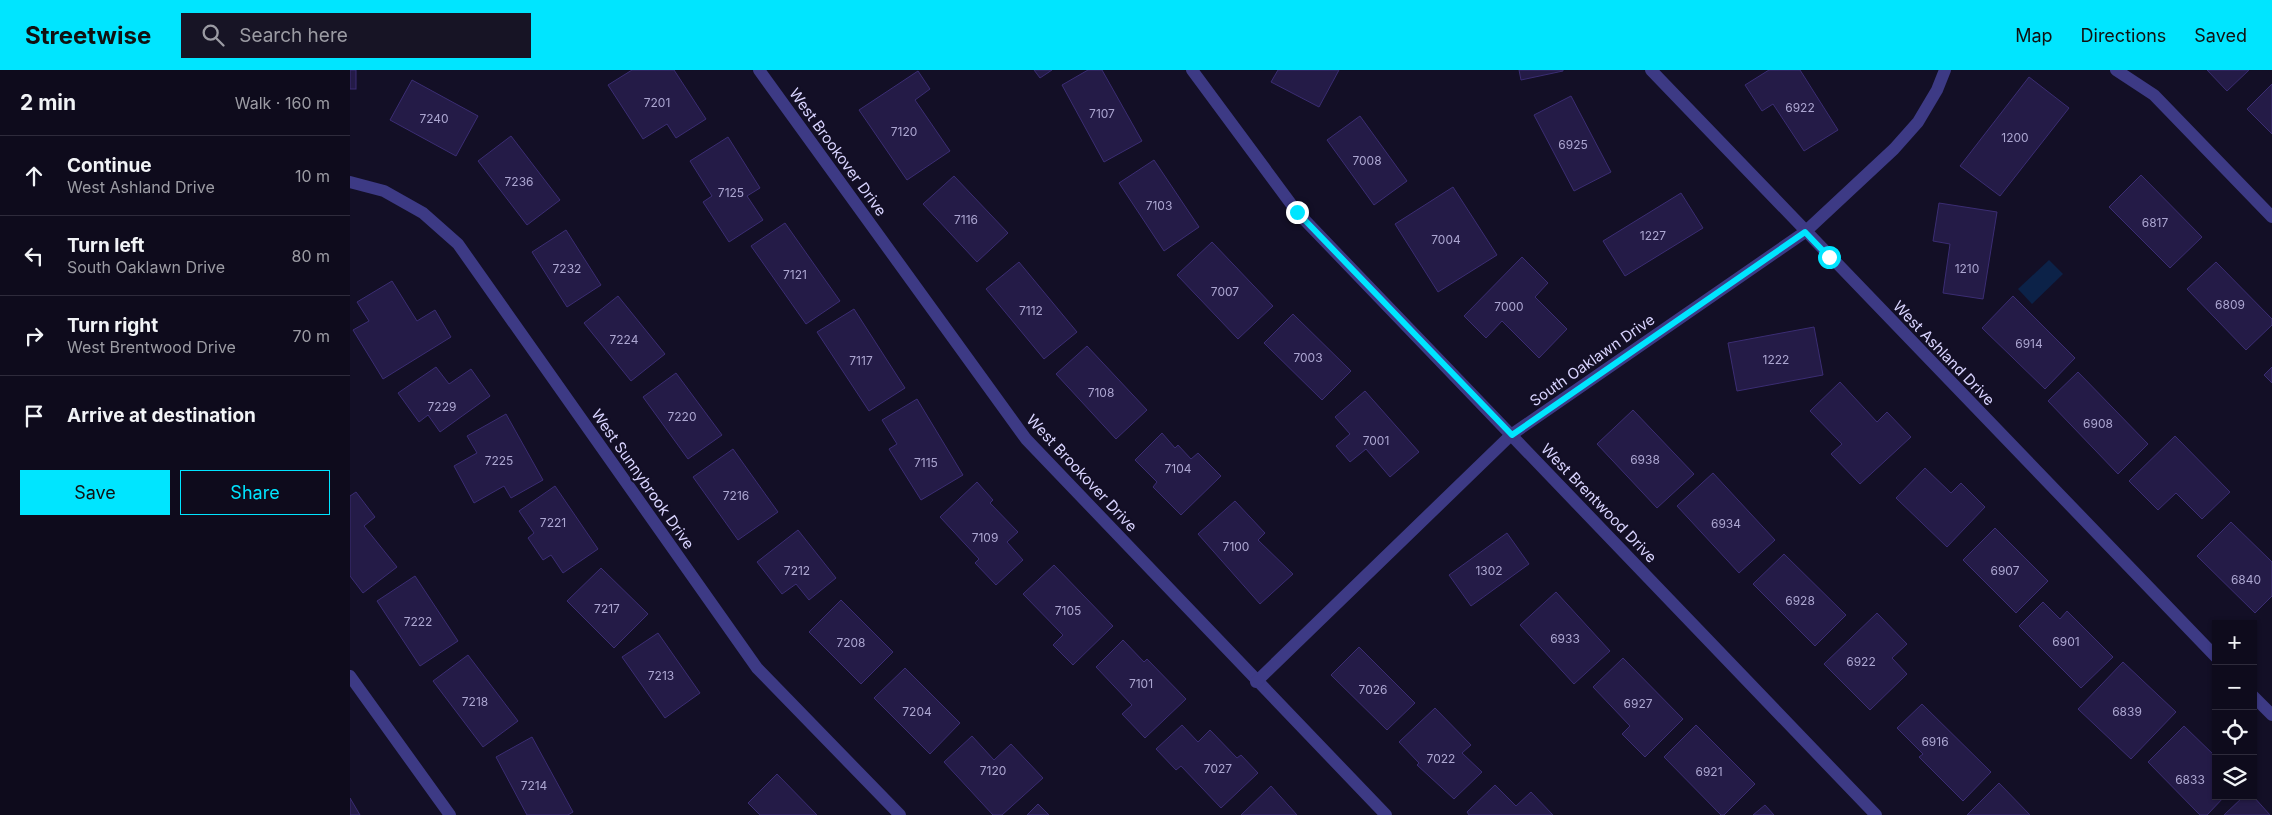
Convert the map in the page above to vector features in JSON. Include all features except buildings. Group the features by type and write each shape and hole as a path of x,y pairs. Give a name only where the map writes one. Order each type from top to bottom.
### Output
{"street":[{"name":"West Brookover Drive","path":"758,70 1026,440 1256,682 1386,815"},
{"name":"West Brentwood Drive","path":"1192,70 1297,212 1876,815"},
{"name":"West Ashland Drive","path":"1651,70 2212,653"},
{"name":"South Oaklawn Drive","path":"1256,682 1512,435 1805,232 1906,136 1923,114 1946,70"},
{"path":"2116,70 2154,94 2272,217"},
{"name":"West Sunnybrook Drive","path":"350,182 384,191 423,213 458,244 757,668 900,815"},
{"path":"350,676 450,815"},
{"path":"2257,700 2272,715"}],"water":[{"path":"2049,260 2063,274 2032,304 2018,289"}],"route":[{"path":"1297,212 1512,435 1805,232 1829,257"}]}
